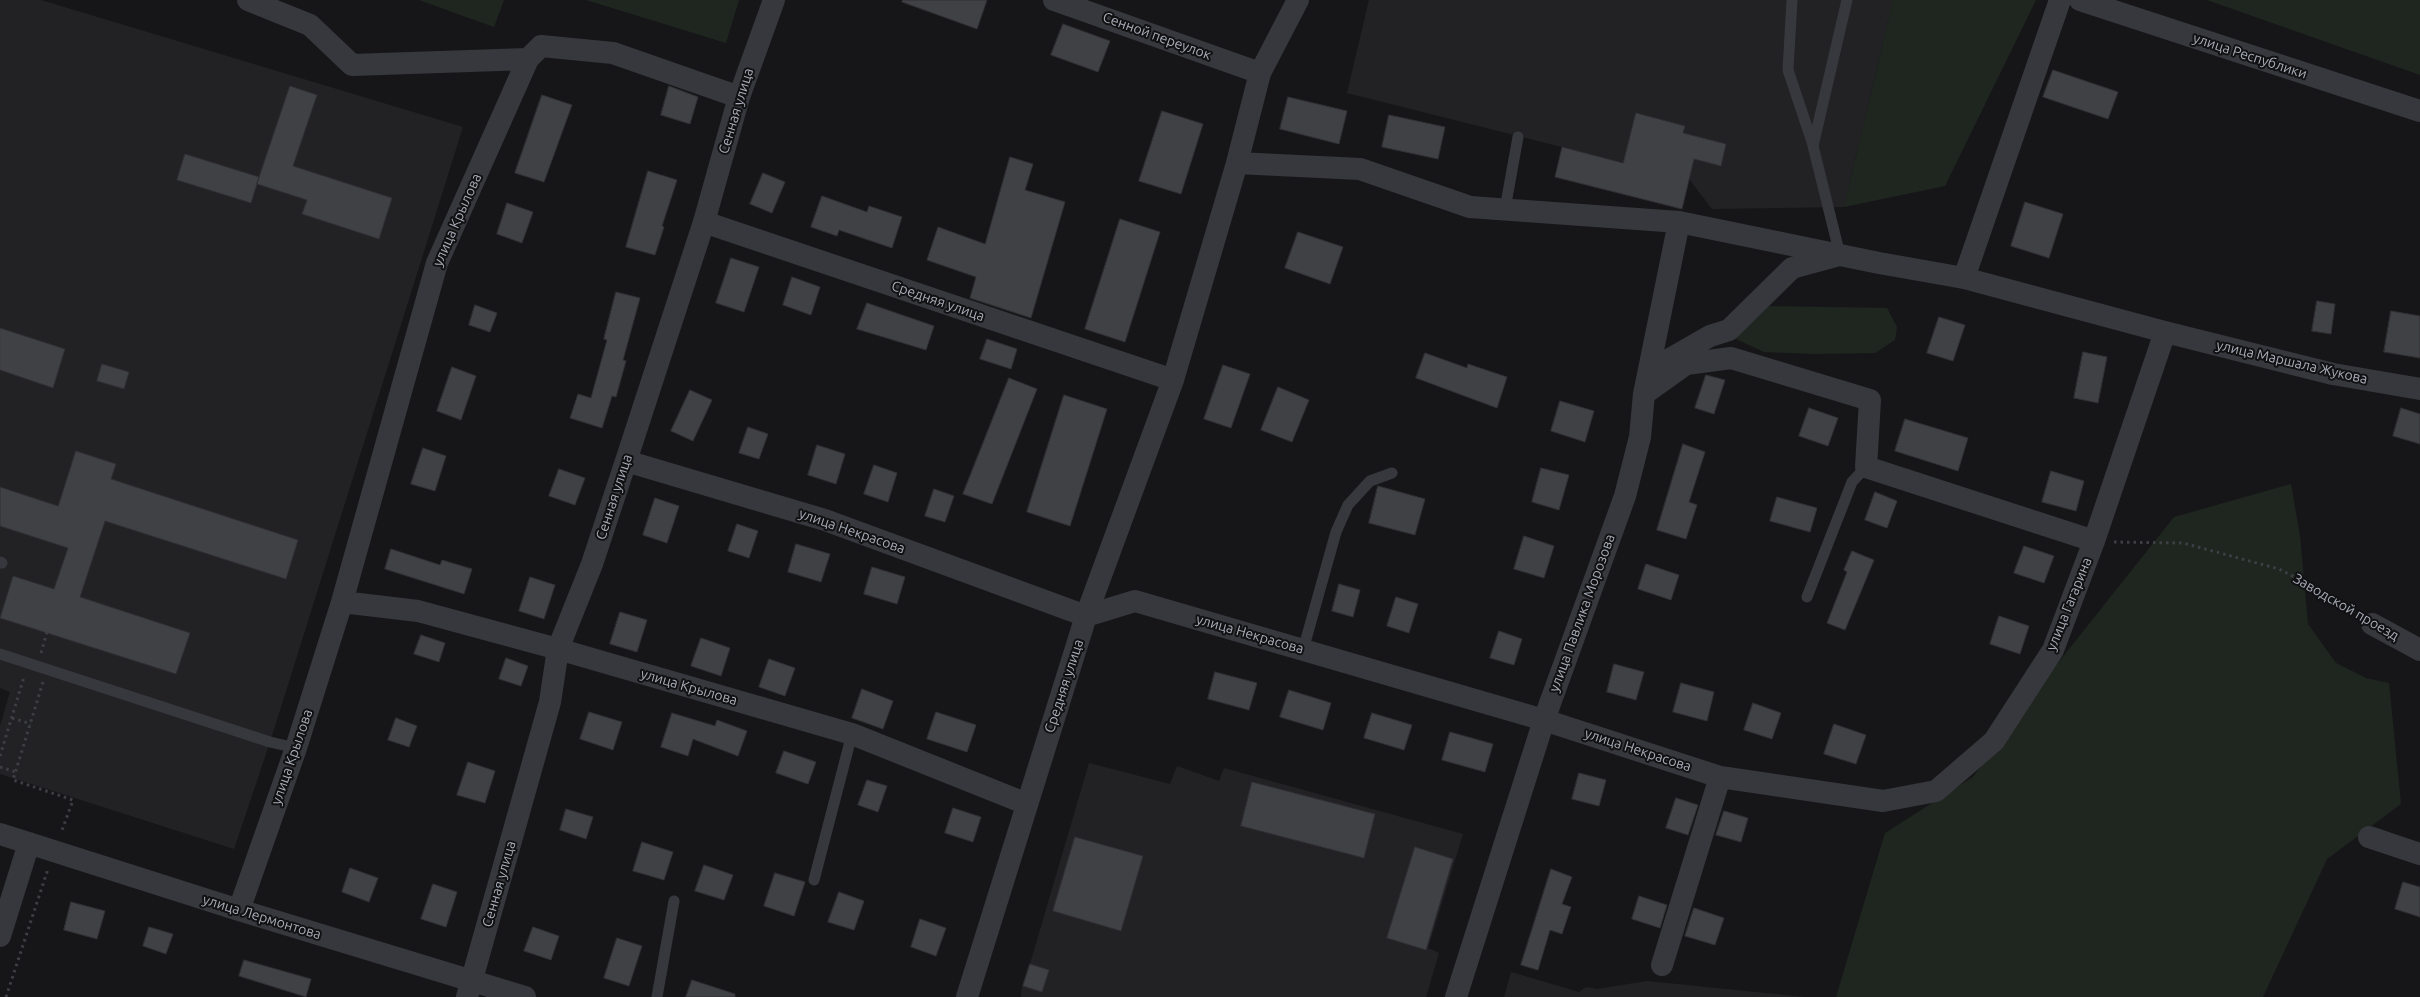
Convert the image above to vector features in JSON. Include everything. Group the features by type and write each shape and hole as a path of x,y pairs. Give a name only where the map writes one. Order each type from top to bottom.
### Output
{"street":[{"path":"248,0 310,24 352,65 528,59 541,46 613,53 739,97"},
{"name":"Сенная улица","path":"470,989 550,702 558,649 592,564 704,222 739,97 774,0"},
{"name":"Сенной переулок","path":"1054,0 1260,73"},
{"name":"Средняя улица","path":"967,997 1086,616 1173,380 1237,163 1260,73 1298,0"},
{"path":"1964,278 2060,0"},
{"name":"улица Республики","path":"2080,0 2420,111"},
{"name":"улица Крылова","path":"239,910 296,748 342,602 436,263 528,59"},
{"name":"улица Маршала Жукова","path":"1237,163 1360,170 1470,206 1679,222 1964,278 2165,332 2333,374 2420,389"},
{"name":"Средняя улица","path":"704,222 1173,380"},
{"name":"улица Павлика Морозова","path":"1456,997 1544,720 1625,496 1640,437 1644,394 1679,222"},
{"path":"1644,394 1664,361 1710,336 1729,330 1792,268 1840,255"},
{"name":"улица Гагарина","path":"1883,801 1936,791 1994,741 2053,650 2094,541 2165,332"},
{"path":"1644,394 1686,364 1731,358 1870,400 1866,467 2094,541"},
{"name":"улица Некрасова","path":"626,461 825,520 1086,616 1135,601 1544,720 1720,777 1883,801"},
{"name":"улица Крылова","path":"342,602 418,611 558,649 852,734 1027,804"},
{"name":"Заводской проезд","path":"2372,624 2420,650"},
{"path":"1662,965 1720,777"},
{"name":"улица Лермонтова","path":"0,834 239,910 470,989 525,997"},
{"path":"2369,837 2420,854"},
{"path":"0,936 29,843"}],"lane":[{"path":"1792,0 1788,70 1814,146 1840,255"},
{"path":"1814,146 1847,0"},
{"path":"1505,209 1518,137"},
{"path":"1807,597 1852,482 1866,467"},
{"path":"1303,650 1336,532 1348,505 1370,482 1392,473"},
{"path":"0,654 37,668 296,748"},
{"path":"814,880 852,734"},
{"path":"657,997 674,901"}],"path":[{"name":"Заводской проезд","path":"2094,541 2183,543 2279,569 2331,596 2372,624"},
{"path":"6,997 54,851 73,800 13,780 44,684 37,668 47,632"},
{"path":"0,756 24,677 37,668"},
{"path":"12,718 31,724"},
{"path":"0,767 16,772"}],"shaded area":[{"path":"0,0 41,0 463,127 270,742 234,849 0,774 0,726 10,692 0,688"},
{"path":"419,0 504,0 494,27"},
{"path":"586,0 739,0 726,43"},
{"path":"1369,0 1893,0 1844,207 1712,209 1689,179 1347,93"},
{"path":"1893,0 2036,0 1945,186 1844,207"},
{"path":"2207,0 2420,0 2420,75"},
{"path":"1768,306 1887,308 1897,327 1895,340 1875,353 1815,354 1764,352 1736,339 1744,323"},
{"path":"2291,484 2300,536 2308,624 2336,663 2366,678 2389,683 2401,804 2327,859 2263,997 1836,997 1885,833 1973,777 2023,707 2174,517"},
{"path":"1089,763 1170,784 1177,766 1219,781 1224,768 1463,834 1428,948 1439,953 1426,997 1021,997 1022,986 1042,991 1048,970 1030,964"},
{"path":"1511,972 1579,992 1586,987 1597,989 1647,981 1805,997 1504,997"}],"building":[{"path":"903,0 987,0 977,29 902,2"},
{"path":"1063,24 1110,41 1098,72 1051,55"},
{"path":"2053,70 2118,92 2108,119 2043,97"},
{"path":"290,86 317,95 293,166 392,198 379,239 302,214 307,200 257,184"},
{"path":"669,86 698,97 690,124 661,115"},
{"path":"542,95 572,105 544,182 515,173"},
{"path":"1288,97 1347,111 1339,144 1280,129"},
{"path":"1162,111 1203,124 1181,194 1139,181"},
{"path":"1636,113 1685,126 1683,133 1726,144 1721,166 1694,159 1682,209 1555,177 1562,147 1623,163"},
{"path":"1389,115 1445,127 1438,159 1382,147"},
{"path":"185,154 259,177 251,203 177,180"},
{"path":"1010,157 1033,164 1025,190 1065,202 1031,318 970,298 976,277 927,260 938,227 985,244"},
{"path":"648,171 677,180 655,255 626,247"},
{"path":"763,173 785,182 772,213 750,204"},
{"path":"822,196 867,212 869,206 902,217 892,248 839,230 837,236 811,227"},
{"path":"2025,202 2063,214 2049,258 2011,246"},
{"path":"507,203 533,212 522,243 497,234"},
{"path":"1120,219 1160,232 1125,342 1085,329"},
{"path":"1298,232 1343,247 1330,284 1285,268"},
{"path":"731,258 759,267 744,312 716,303"},
{"path":"792,277 820,287 811,315 783,305"},
{"path":"616,292 640,298 623,360 626,361 616,397 612,396 602,428 570,418 578,394 591,398 607,340 604,339"},
{"path":"2317,301 2335,304 2331,334 2312,331"},
{"path":"867,303 934,326 926,350 857,329"},
{"path":"475,305 497,313 490,332 469,325"},
{"path":"2391,311 2420,316 2420,358 2384,352"},
{"path":"1939,317 1965,325 1953,361 1927,353"},
{"path":"0,328 65,349 53,388 0,370"},
{"path":"987,339 1017,349 1011,369 980,359"},
{"path":"2083,352 2107,357 2098,403 2074,398"},
{"path":"1425,353 1467,368 1468,364 1507,377 1497,408 1416,378"},
{"path":"102,364 129,372 124,389 97,381"},
{"path":"1223,365 1250,374 1231,428 1204,419"},
{"path":"452,367 476,376 461,420 437,411"},
{"path":"1706,375 1725,380 1714,414 1695,408"},
{"path":"1009,378 1037,389 992,504 963,494"},
{"path":"1278,387 1309,400 1292,442 1261,430"},
{"path":"690,390 712,400 693,441 671,431"},
{"path":"1064,395 1107,409 1070,526 1027,512"},
{"path":"1560,401 1594,411 1585,442 1551,431"},
{"path":"1809,408 1838,418 1828,446 1799,436"},
{"path":"2401,408 2420,414 2420,444 2393,436"},
{"path":"1905,419 1968,438 1958,471 1895,451"},
{"path":"748,427 768,434 759,459 739,453"},
{"path":"1683,444 1705,452 1689,502 1697,505 1686,539 1657,530"},
{"path":"817,445 845,454 836,484 808,475"},
{"path":"423,448 446,456 435,491 411,484"},
{"path":"76,451 116,464 111,479 298,540 286,579 105,521 80,597 190,633 176,674 0,618 13,576 54,589 68,548 0,526 0,487 58,506"},
{"path":"874,465 897,473 888,502 864,494"},
{"path":"1541,468 1569,475 1559,510 1532,502"},
{"path":"559,469 585,478 575,505 549,496"},
{"path":"2051,471 2084,481 2076,511 2042,502"},
{"path":"1378,486 1425,499 1415,535 1369,523"},
{"path":"934,489 954,496 945,522 925,516"},
{"path":"1875,492 1897,501 1887,528 1865,520"},
{"path":"1777,497 1817,508 1810,532 1770,521"},
{"path":"655,498 679,506 667,543 643,535"},
{"path":"737,524 758,531 749,558 728,551"},
{"path":"1524,536 1554,546 1544,578 1514,569"},
{"path":"796,544 830,554 821,582 788,572"},
{"path":"2024,546 2054,556 2044,583 2014,573"},
{"path":"391,549 440,565 442,560 472,569 464,594 385,569"},
{"path":"1852,551 1874,560 1845,630 1827,623 1847,572 1844,570"},
{"path":"1646,564 1679,575 1671,600 1638,589"},
{"path":"872,567 905,577 897,604 864,594"},
{"path":"530,577 555,585 544,619 519,611"},
{"path":"1339,584 1360,590 1353,617 1332,611"},
{"path":"1396,597 1418,604 1409,633 1387,626"},
{"path":"620,612 647,620 637,652 610,644"},
{"path":"1999,616 2029,626 2020,654 1990,644"},
{"path":"1499,631 1522,639 1514,665 1490,658"},
{"path":"421,635 445,643 439,662 414,654"},
{"path":"701,638 730,648 721,676 691,666"},
{"path":"506,658 528,666 521,686 499,679"},
{"path":"769,659 795,668 785,696 759,687"},
{"path":"1614,664 1644,672 1636,700 1607,692"},
{"path":"1215,672 1257,683 1249,710 1208,699"},
{"path":"1681,683 1714,692 1707,721 1673,712"},
{"path":"862,689 893,701 883,729 852,718"},
{"path":"1289,690 1331,703 1323,730 1280,717"},
{"path":"1753,703 1781,713 1772,739 1744,730"},
{"path":"589,712 622,722 613,750 580,739"},
{"path":"936,712 976,725 967,752 927,739"},
{"path":"672,713 715,726 717,720 747,731 738,756 693,739 688,756 661,747"},
{"path":"1372,713 1412,725 1404,750 1364,738"},
{"path":"396,718 417,726 409,747 388,740"},
{"path":"1834,724 1866,735 1856,764 1824,754"},
{"path":"1450,732 1493,744 1485,772 1442,760"},
{"path":"784,751 816,762 808,784 776,773"},
{"path":"468,762 495,771 485,803 457,795"},
{"path":"1579,773 1606,780 1599,806 1572,799"},
{"path":"867,780 887,786 878,812 858,805"},
{"path":"1252,782 1375,814 1364,858 1241,826"},
{"path":"1676,798 1698,805 1688,835 1666,828"},
{"path":"953,808 981,817 973,842 945,833"},
{"path":"566,809 593,817 586,839 560,830"},
{"path":"1724,811 1748,818 1741,842 1716,835"},
{"path":"1075,837 1143,856 1121,931 1053,911"},
{"path":"642,842 673,852 664,880 633,871"},
{"path":"1415,847 1453,859 1426,950 1387,938"},
{"path":"704,865 733,875 724,900 695,891"},
{"path":"350,868 378,878 369,902 342,892"},
{"path":"1551,869 1572,877 1562,904 1571,907 1562,934 1550,930 1538,970 1521,965"},
{"path":"775,873 805,882 794,916 764,906"},
{"path":"2403,882 2420,887 2420,917 2395,909"},
{"path":"433,884 457,892 446,927 421,919"},
{"path":"839,892 864,901 854,930 828,922"},
{"path":"1639,896 1667,905 1660,928 1632,919"},
{"path":"71,902 105,911 97,939 64,930"},
{"path":"1694,908 1724,918 1715,945 1685,936"},
{"path":"920,919 946,928 936,956 911,947"},
{"path":"149,927 173,934 166,954 143,946"},
{"path":"533,927 559,936 551,960 524,951"},
{"path":"617,938 642,946 629,986 604,978"},
{"path":"244,960 311,979 306,997 239,976"},
{"path":"1030,964 1049,970 1042,992 1023,986"},
{"path":"692,980 735,994 735,997 686,997"}]}
